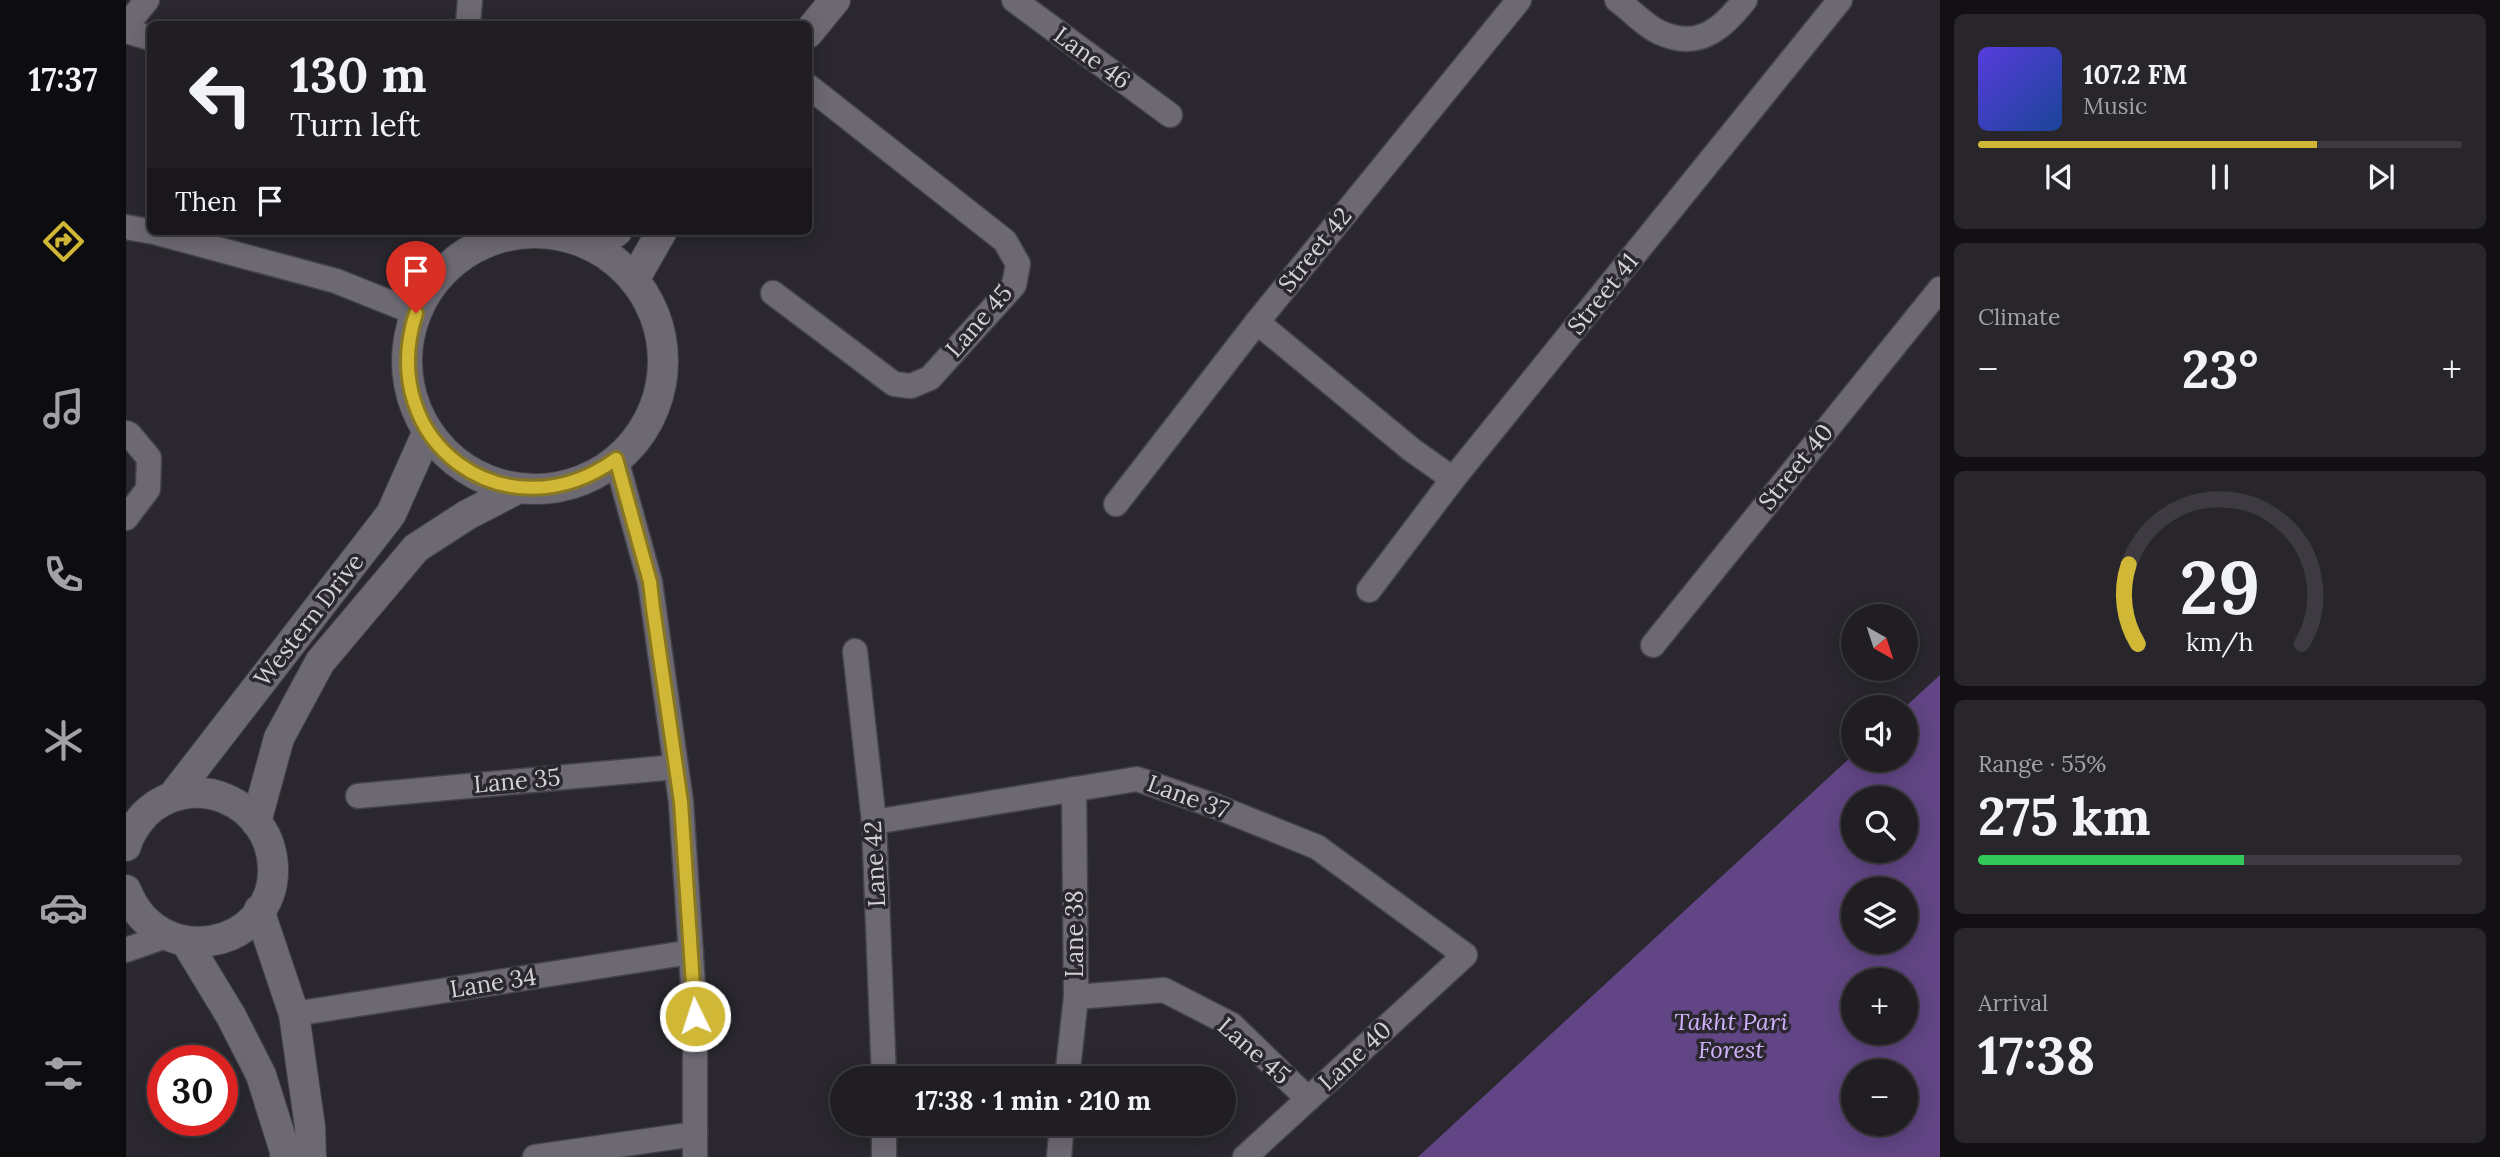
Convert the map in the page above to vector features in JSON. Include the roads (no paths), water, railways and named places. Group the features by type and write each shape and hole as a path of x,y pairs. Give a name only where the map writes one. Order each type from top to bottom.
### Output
{"street":[{"path":"147,0 126,29 147,37"},
{"path":"468,21 470,0"},
{"path":"812,28 835,0"},
{"name":"Lane 46","path":"1014,0 1170,115"},
{"name":"Street 42","path":"1116,504 1257,322 1519,0"},
{"path":"1618,0 1660,33 1683,40 1718,30 1740,7"},
{"name":"Street 41","path":"1369,590 1454,479 1840,0"},
{"name":"Lane 45","path":"773,293 894,384 912,386 930,378 1014,285 1018,264 1005,241 812,89"},
{"path":"126,228 147,231"},
{"path":"164,235 336,281 416,313"},
{"path":"518,235 502,237 460,258 442,273 427,292 416,313 407,347 408,382 419,416 452,459 483,478 519,488 536,489 571,484 587,478 616,459 633,443 655,405 663,362 661,340 646,298 634,280 616,262 606,239 572,239 554,235"},
{"path":"634,280 660,235"},
{"name":"Street 40","path":"1653,645 1940,289"},
{"path":"1257,322 1412,450 1454,479"},
{"name":"Western Drive","path":"172,797 391,514 428,431"},
{"path":"126,433 129,433 149,458 148,489 126,518"},
{"path":"535,1157 695,1146 695,1016 681,802 650,582 616,459"},
{"name":"Western Drive","path":"256,822 279,738 320,662 416,548 467,515 519,488"},
{"name":"Lane 42","path":"855,651 874,822 884,1066"},
{"name":"Lane 35","path":"358,796 676,767"},
{"name":"Lane 37","path":"874,822 1138,779 1317,847 1465,955"},
{"name":"Lane 38","path":"1068,1066 1076,997 1074,789"},
{"path":"126,846 138,821 153,807 172,797 192,792 214,794 233,801 263,830 271,850 273,870 269,891 260,910 246,926 207,942 176,939 126,950"},
{"path":"126,890 132,905 146,924 176,939 231,1016 261,1075 285,1157"},
{"path":"260,910 294,1014 310,1127 311,1157"},
{"name":"Lane 34","path":"294,1014 691,952"},
{"name":"Lane 40","path":"1245,1157 1465,955"},
{"name":"Lane 45","path":"1076,997 1164,990 1232,1025 1308,1099"},
{"path":"884,1136 884,1157"},
{"path":"1059,1157 1061,1136"}],"park label":[{"name":"Takht Pari Forest","path":"1731,1036"}]}
